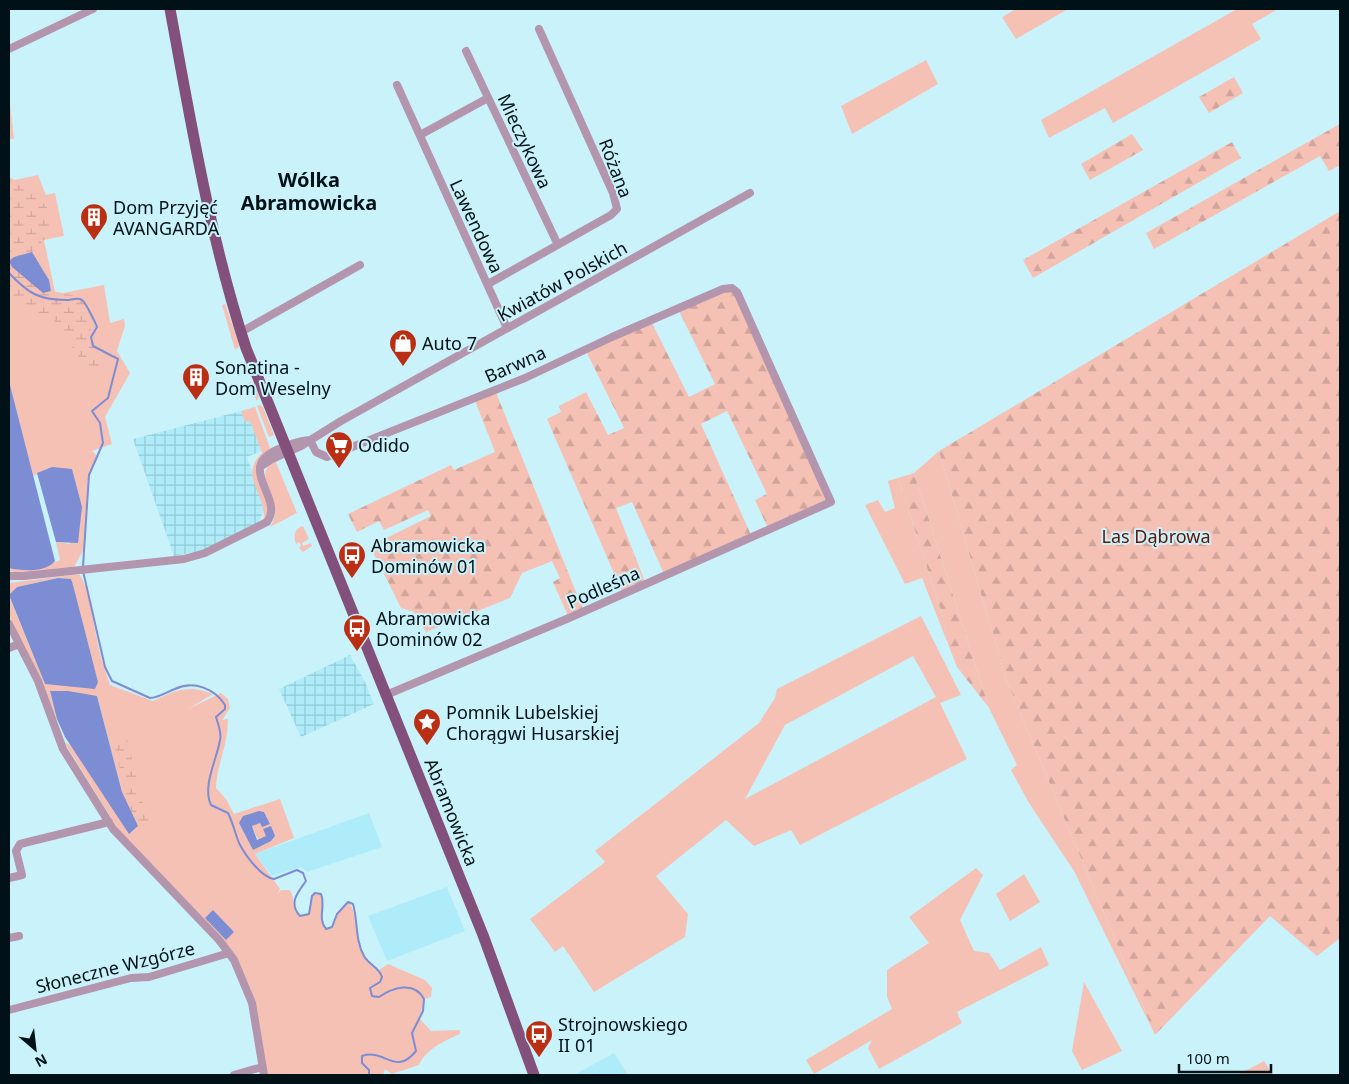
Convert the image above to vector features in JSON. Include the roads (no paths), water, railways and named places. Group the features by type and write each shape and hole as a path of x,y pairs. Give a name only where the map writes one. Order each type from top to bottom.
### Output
{"main road":[{"name":"Abramowicka","path":"170,9 224,278 241,332 286,449 486,942 534,1075"}],"street":[{"path":"9,49 93,9"},
{"name":"Różana","path":"488,284 611,215 617,206 613,193 539,29"},
{"name":"Mieczykowa","path":"466,51 558,244"},
{"name":"Lawendowa","path":"397,85 507,328"},
{"path":"420,136 488,98"},
{"name":"Kwiatów Polskich","path":"9,576 184,559 205,553 263,526 271,517 272,511 260,476 260,467 268,461 286,449 310,440 750,193"},
{"path":"241,332 360,265"},
{"name":"Barwna","path":"310,440 316,452 327,457 526,378 612,336 723,289 732,288 737,292 831,502"},
{"name":"Podleśna","path":"386,695 569,618 831,502"},
{"path":"9,624 38,681 63,749 109,822 120,837 229,952 252,1003 263,1071 234,1075"},
{"path":"9,648 19,644"},
{"path":"9,878 22,875 16,851 20,844 109,822"},
{"path":"9,938 19,936"},
{"name":"Słoneczne Wzgórze","path":"9,1010 130,978 149,977 229,952"}],"water":[{"path":"32,252 49,280 51,291 43,293 12,267 9,261 14,257"},
{"path":"9,381 55,561 45,568 20,570 9,568"},
{"path":"52,467 72,469 82,507 78,543 56,542 37,473"},
{"path":"58,578 71,579 73,585 98,682 95,689 45,684 9,595 17,587"},
{"path":"50,691 68,691 97,696 122,792 138,826 129,834 65,737 57,719"},
{"path":"259,811 264,812 270,824 262,827 260,823 252,826 257,840 266,836 263,829 271,826 275,836 271,841 253,850 239,823 243,816"},
{"path":"213,910 234,932 226,940 205,918"}],"waterway":[{"path":"9,273 22,286 41,297 57,300 82,300 97,327 91,337 93,346 118,359 108,398 92,411 100,423 103,443 89,475 83,566"},
{"path":"83,571 105,667 112,681 150,698 182,686 197,686 216,694 225,705 225,709 216,717 220,728 220,737 209,781 209,798 211,805 228,813 239,843 249,859 259,870 274,879 297,870 303,873 306,881 296,898 296,911 300,916 309,914 312,896 315,893 321,894 323,903 322,921 326,929 332,927 337,914 348,902 353,904 361,950 366,959 379,971 382,977 380,982 370,988 372,996 379,997 403,987 415,989 424,999 423,1011 412,1033 416,1051 402,1062 377,1056 362,1056 362,1063 369,1070 369,1075"}],"place":[{"name":"Dom Przyjęć AVANGARDA","path":"94,241"},
{"name":"Auto 7","path":"403,367"},
{"name":"Sonatina - Dom Weselny","path":"196,401"},
{"name":"Odido","path":"339,469"},
{"name":"Abramowicka Dominów 01","path":"352,579"},
{"name":"Abramowicka Dominów 02","path":"357,652"},
{"name":"Pomnik Lubelskiej Chorągwi Husarskiej","path":"427,746"},
{"name":"Strojnowskiego II 01","path":"539,1058"}],"district":[{"name":"Wólka Abramowicka","path":"309,190"}],"park label":[{"name":"Las Dąbrowa","path":"1156,536"}]}
